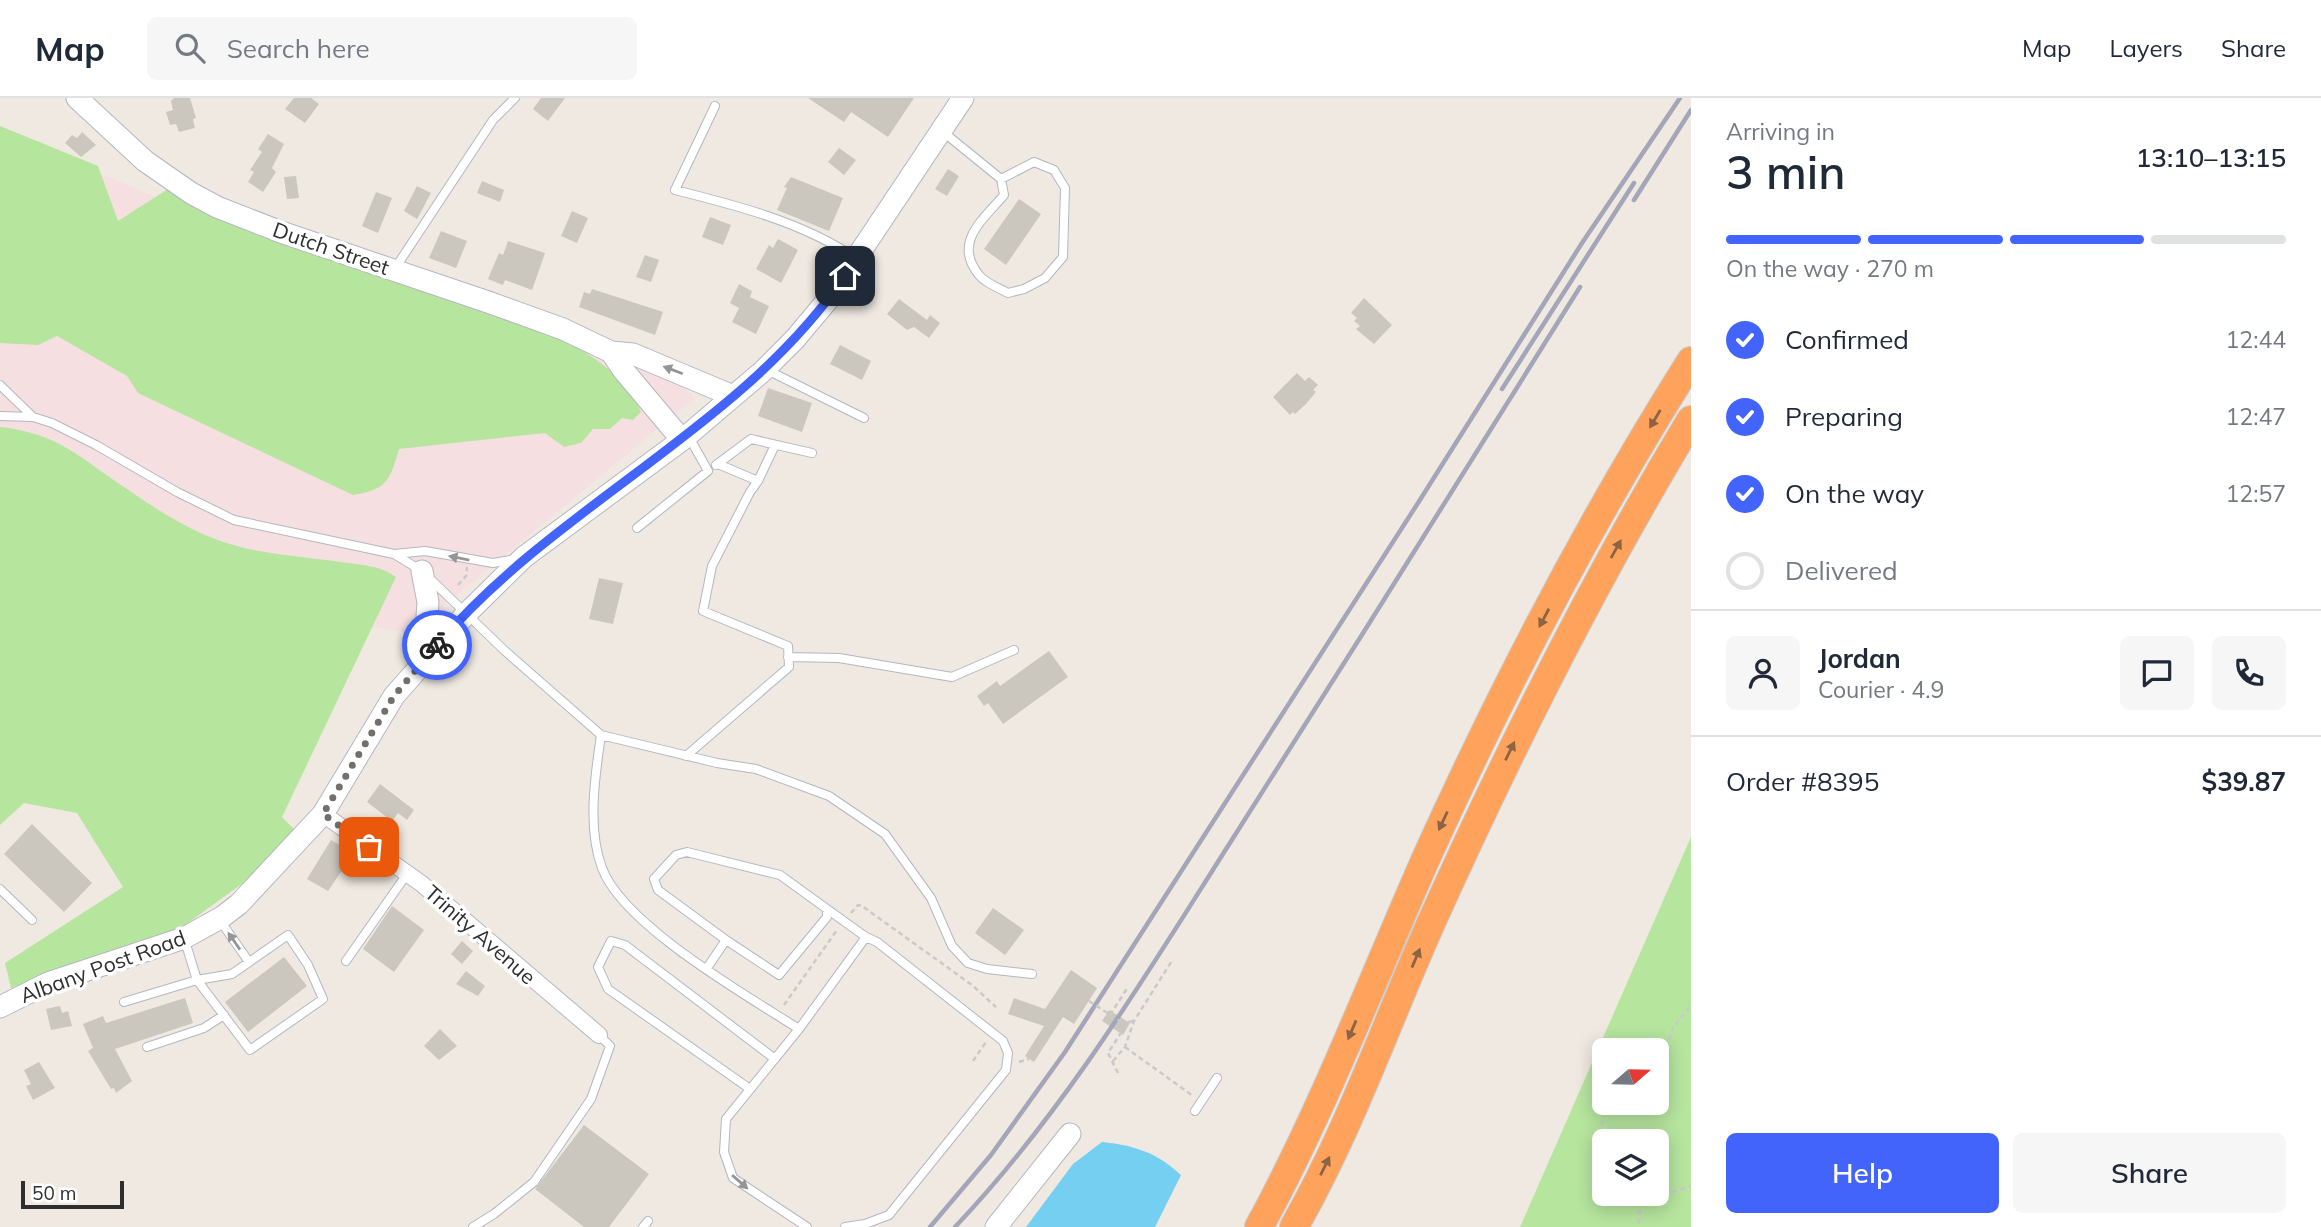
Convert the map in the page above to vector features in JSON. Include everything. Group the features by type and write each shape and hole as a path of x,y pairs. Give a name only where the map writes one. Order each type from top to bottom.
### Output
{"highway":[{"path":"1259,1227 1300,1148 1428,855 1496,711 1603,508 1691,361"},
{"path":"1294,1227 1327,1161 1431,923 1523,725 1600,577 1691,420"}],"main road":[{"name":"Dutch Street","path":"77,98 145,161 209,203 242,218 563,329 611,352"},
{"name":"Albany Post Road","path":"2,1002 48,983 184,939 219,919 259,885 323,814 394,696 467,612 524,557 685,437 765,369 824,304 963,98"},
{"path":"611,352 633,354 733,396"},
{"path":"611,352 624,371 685,437"},
{"path":"422,571 428,602 424,661"},
{"path":"996,1227 1070,1134"}],"street":[{"name":"Trinity Avenue","path":"323,814 407,874 599,1035"}],"lane":[{"path":"394,270 493,120 515,98"},
{"path":"715,106 675,190 725,203 828,240 856,259"},
{"path":"942,131 1001,179 1004,195 969,237 968,253 980,276 1008,293 1024,289 1045,278 1063,257 1065,188 1054,170 1034,162 1001,179"},
{"path":"765,369 864,418"},
{"path":"0,385 33,417 96,445 177,492 234,520 394,554 425,551 493,563 524,557"},
{"path":"0,416 33,417"},
{"path":"685,437 708,471"},
{"path":"637,528 751,439 812,453"},
{"path":"686,756 789,667 788,646 703,611 712,566 775,445"},
{"path":"718,464 758,481"},
{"path":"394,554 422,571 505,651 601,735 686,756 756,769 829,796 884,834 931,898 952,946 968,963 988,970 1032,974"},
{"path":"788,657 839,658 952,677 1014,650"},
{"path":"601,735 596,774 595,833 602,869 620,900 662,937 799,1030"},
{"path":"827,909 827,917 779,975 658,890 654,879 676,855 687,852 780,875 866,937 877,942 1003,1041 1008,1053 1006,1070 889,1215 864,1224 845,1227"},
{"path":"346,961 407,874"},
{"path":"0,889 32,920"},
{"path":"219,919 249,962"},
{"path":"124,1002 197,980 232,974 288,935 308,965 323,999 250,1050 197,980 184,939"},
{"path":"807,1227 733,1178 724,1152 726,1119 799,1030 866,937"},
{"path":"707,968 726,940"},
{"path":"750,1089 607,989 598,967 611,941 625,944 775,1059"},
{"path":"147,1047 204,1028 224,1015"},
{"path":"473,1227 534,1182 591,1098 610,1046 599,1035"},
{"path":"1195,1111 1217,1078"}],"path":[{"path":"458,585 466,576 467,566"},
{"path":"850,914 859,905 862,906 972,985 996,1007"},
{"path":"783,1005 839,928"},
{"path":"1112,1061 1125,1047 1134,1021 1173,959"},
{"path":"1110,1015 1128,987"},
{"path":"1089,1001 1127,1023 1134,1021"},
{"path":"1669,1038 1673,1028 1691,1005"},
{"path":"1118,1073 1108,1053 1127,1023"},
{"path":"973,1061 983,1044"},
{"path":"1125,1047 1195,1097"},
{"path":"1016,1063 1029,1059"},
{"path":"1669,1193 1691,1186"},
{"path":"1639,1227 1640,1206"}],"shaded area":[{"path":"0,130 183,209 676,381 695,398 411,633 265,611 0,772"}],"green space":[{"path":"0,126 98,166 118,221 168,189 237,226 568,342 620,380 641,412 633,420 622,418 610,429 593,429 581,443 564,447 545,433 399,449 393,469 385,482 373,490 353,495 138,393 127,376 57,336 38,345 0,343"},
{"path":"0,427 21,430 54,441 159,510 215,539 261,551 370,566 396,577 282,817 294,829 258,872 185,925 142,943 11,988 5,963 123,887 77,813 24,803 0,825"},
{"path":"1691,837 1691,1227 1520,1227 1592,1063 1592,1115 1670,1115 1670,1038 1603,1038"}],"water":[{"path":"1102,1142 1145,1151 1181,1175 1155,1227 1026,1227 1073,1164"}],"building":[{"path":"174,98 190,98 196,118 193,119 195,128 179,132 176,124 170,125 166,112 173,110 171,101"},
{"path":"294,98 311,98 319,104 305,123 285,109"},
{"path":"541,98 565,98 548,121 533,109"},
{"path":"808,98 914,98 888,137 851,112 844,122"},
{"path":"82,132 96,145 81,157 65,143 72,135 77,138"},
{"path":"268,134 284,144 272,168 276,172 263,192 248,182 254,172 250,170 262,152 258,149"},
{"path":"839,148 856,160 844,175 828,162"},
{"path":"948,169 959,176 947,196 935,189"},
{"path":"296,176 299,198 287,199 284,177"},
{"path":"791,177 843,198 829,231 777,210 787,188 784,187"},
{"path":"482,181 504,190 500,202 477,193"},
{"path":"417,186 431,193 417,219 404,211"},
{"path":"376,192 392,198 378,233 362,226"},
{"path":"1019,199 1041,214 1006,265 984,249"},
{"path":"572,211 588,218 577,243 561,236"},
{"path":"710,217 731,225 723,245 702,237"},
{"path":"441,231 467,241 456,268 429,258"},
{"path":"778,239 798,250 781,283 756,269 769,245 773,248"},
{"path":"508,241 545,253 532,290 505,280 503,285 488,279 499,253 503,255"},
{"path":"645,255 659,260 651,282 636,277"},
{"path":"739,284 752,291 750,297 769,306 756,334 732,322 739,308 730,303"},
{"path":"592,289 663,312 655,335 579,307 584,292 590,294"},
{"path":"1364,298 1392,325 1374,344 1356,329 1360,326 1351,313"},
{"path":"899,299 927,320 930,315 940,323 929,338 914,327 907,330 887,314"},
{"path":"840,345 871,361 862,380 830,364"},
{"path":"1297,373 1305,381 1309,377 1318,385 1306,404 1290,415 1273,397"},
{"path":"768,388 812,403 802,432 758,416"},
{"path":"599,578 623,583 613,624 589,619"},
{"path":"1049,651 1068,677 1003,724 988,703 984,706 977,696 997,681 1000,686"},
{"path":"380,784 414,810 407,820 398,813 392,821 367,802"},
{"path":"32,824 92,883 64,912 4,854"},
{"path":"331,840 354,853 328,891 307,879"},
{"path":"392,906 424,930 394,972 363,949"},
{"path":"993,908 1024,930 1005,955 975,933"},
{"path":"462,941 473,951 462,964 451,954"},
{"path":"284,957 307,986 248,1032 225,1002"},
{"path":"1071,970 1097,988 1074,1024 1063,1017 1034,1062 1025,1056 1044,1026 1008,1014 1014,998 1045,1009"},
{"path":"466,971 485,986 478,996 456,984"},
{"path":"185,998 193,1023 115,1049 132,1081 116,1093 88,1051 93,1048 83,1024 103,1016 106,1023"},
{"path":"60,1006 62,1013 68,1011 72,1026 51,1030 46,1009"},
{"path":"1109,1010 1130,1023 1123,1035 1102,1021"},
{"path":"440,1029 457,1046 439,1060 424,1046"},
{"path":"39,1062 55,1088 33,1100 26,1086 31,1084 24,1070"},
{"path":"584,1125 649,1174 609,1227 584,1227 535,1189"}],"railway":[{"path":"930,1227 991,1155 1065,1052 1582,243 1680,98"},
{"path":"1634,200 1691,110"},
{"path":"1502,389 1634,183"},
{"path":"955,1227 995,1182 1070,1087 1138,988 1580,287"}],"way so far":[{"path":"369,847 323,814 394,696 437,645"}],"route":[{"path":"437,645 524,557 682,440 763,371 795,339 845,276"}]}
